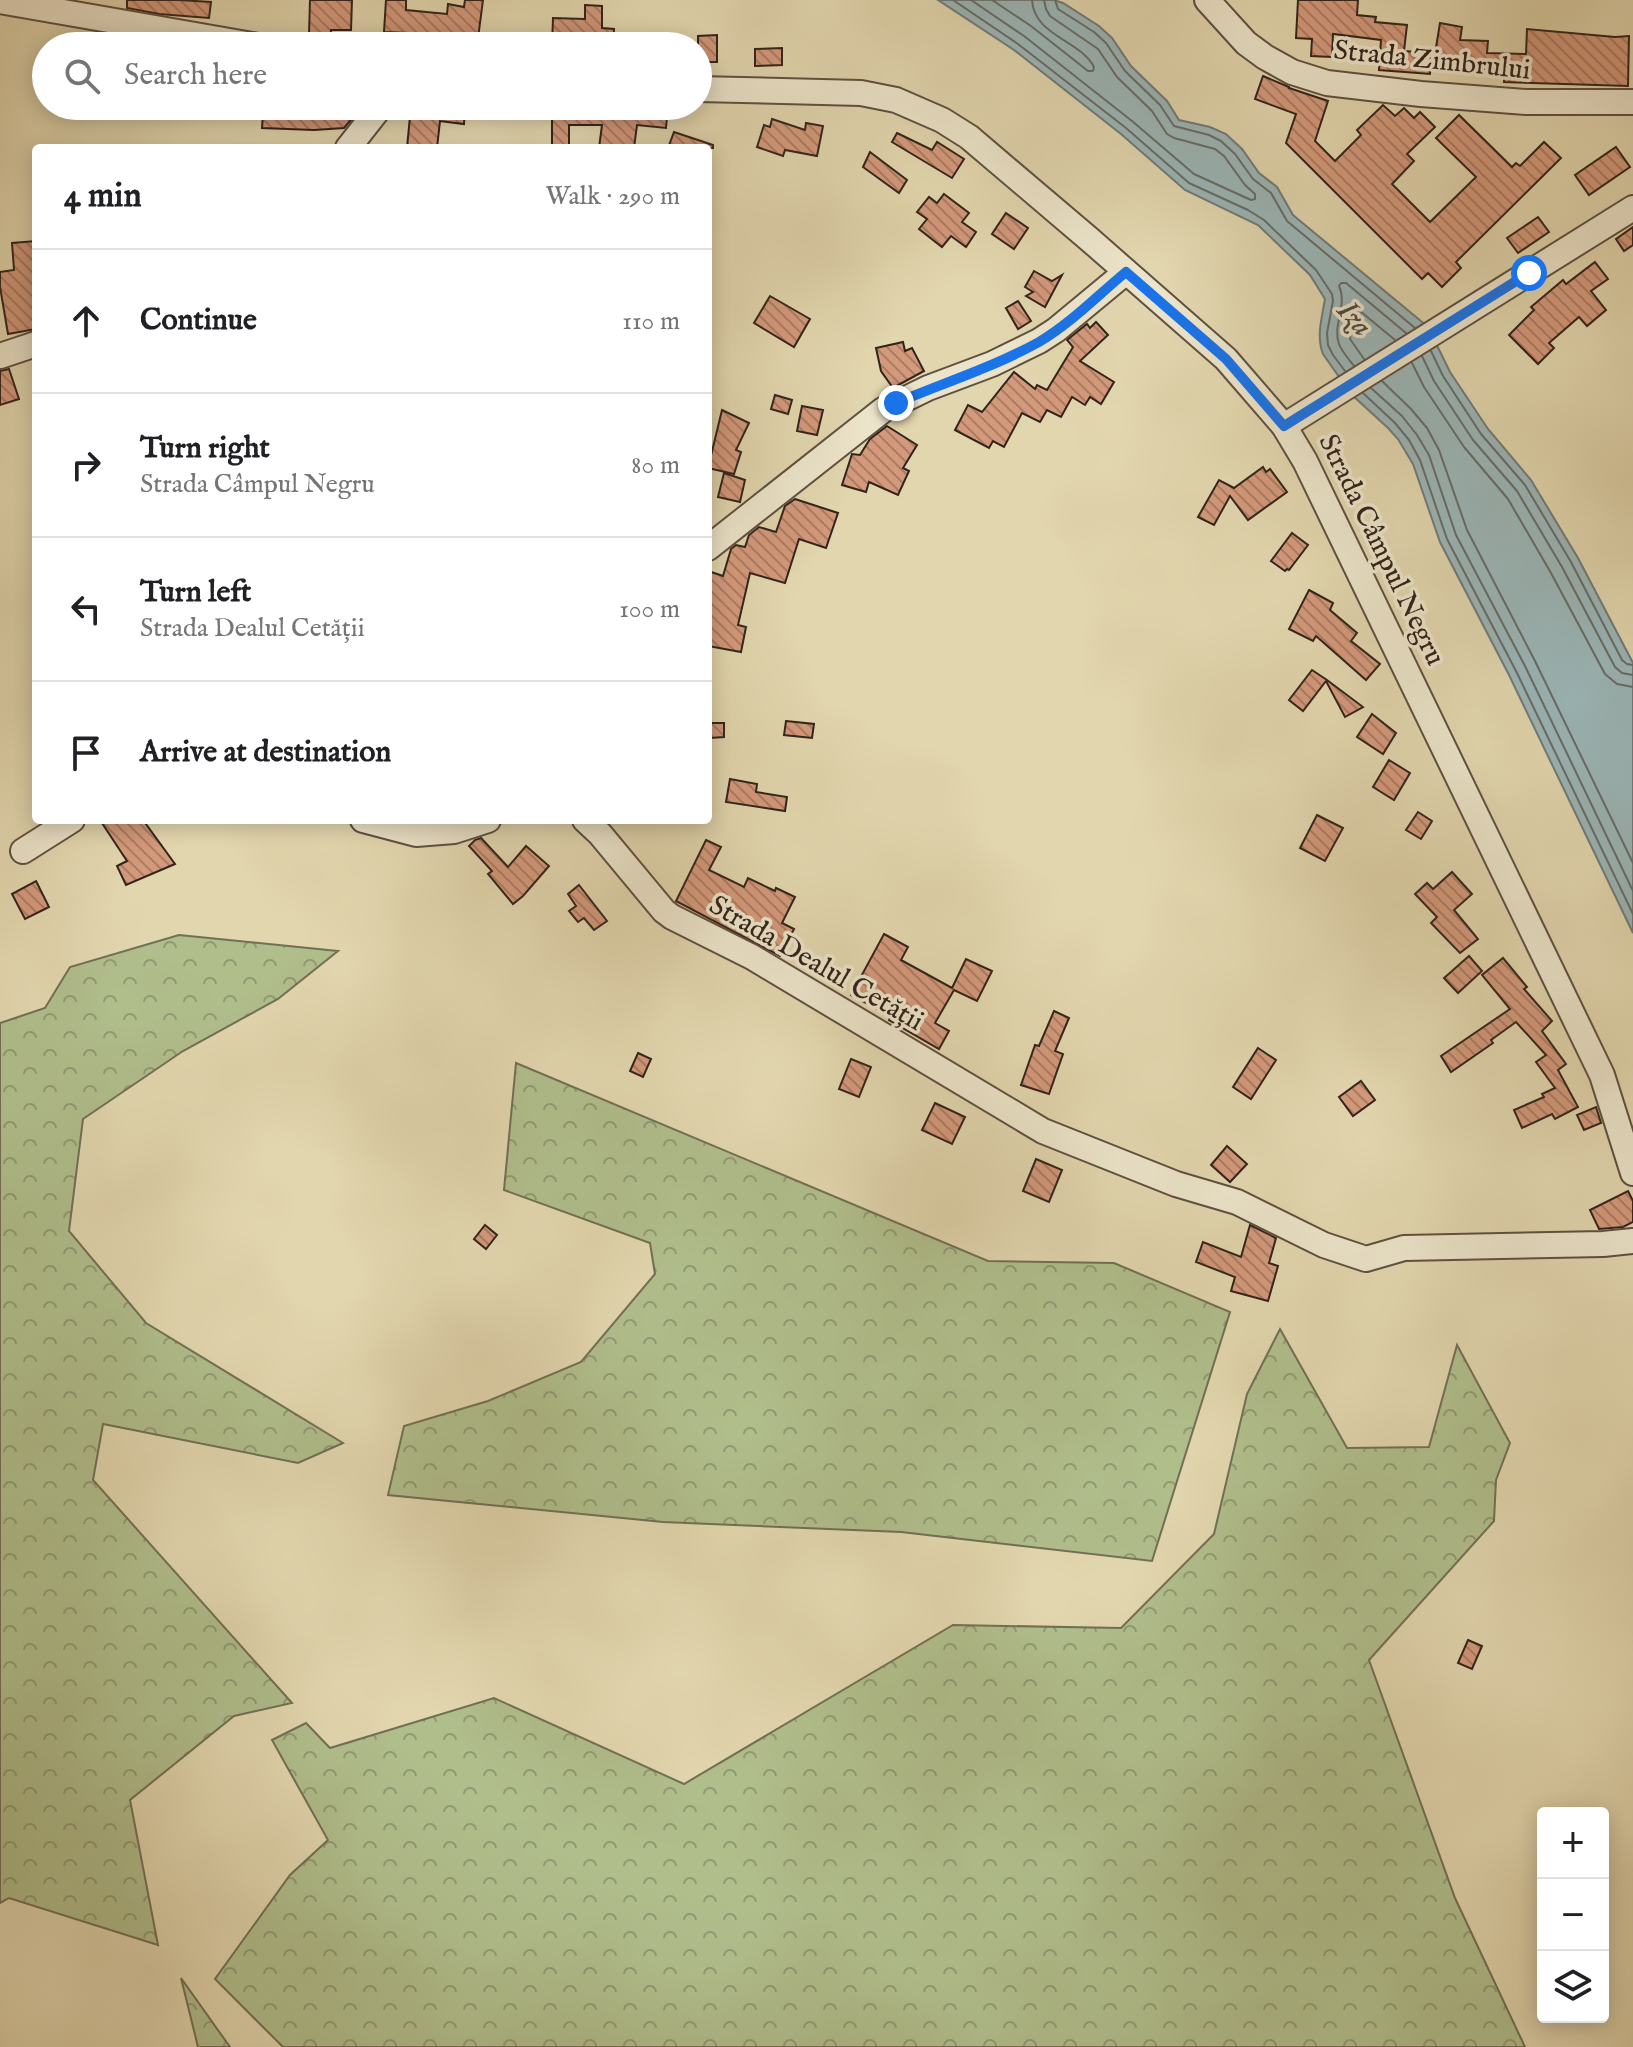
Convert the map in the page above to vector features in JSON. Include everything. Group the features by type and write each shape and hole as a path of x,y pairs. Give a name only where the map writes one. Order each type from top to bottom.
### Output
{"street":[{"name":"Strada Zimbrului","path":"1207,0 1246,43 1265,57 1292,72 1327,83 1526,102 1633,102"},
{"path":"0,1 178,32"},
{"name":"Strada Câmpul Negru","path":"712,89 842,91 878,96 942,120 969,137 1226,359 1284,426 1312,475 1602,1075 1633,1173"},
{"path":"351,144 370,120"},
{"path":"1284,426 1633,208"},
{"path":"712,545 883,410 1039,341 1126,272"},
{"path":"0,356 32,345"},
{"path":"23,851 66,824"},
{"path":"378,824 416,834 454,831 476,824"},
{"name":"Strada Dealul Cetății","path":"589,824 672,917 752,957 1043,1131 1176,1184 1237,1202 1324,1245 1366,1259 1404,1248 1633,1241"}],"green space":[{"path":"179,935 338,951 278,999 183,1051 83,1119 69,1231 146,1323 343,1443 298,1463 103,1424 93,1480 292,1703 234,1716 130,1800 158,1945 9,1898 0,1903 0,1023 45,1008 70,967"},
{"path":"516,1063 988,1261 1114,1263 1230,1312 1152,1561 901,1532 663,1522 388,1495 404,1426 488,1401 581,1362 655,1274 650,1243 504,1190"},
{"path":"1280,1329 1347,1448 1429,1447 1457,1345 1510,1443 1496,1480 1494,1521 1369,1660 1455,1898 1525,2047 283,2047 215,1979 290,1875 328,1840 272,1740 306,1723 330,1748 494,1698 684,1784 953,1625 1121,1628 1214,1534 1247,1394"},
{"path":"181,1978 230,2047 198,2047"}],"water":[{"name":"Iza","path":"938,0 1054,0 1099,26 1112,38 1131,66 1167,101 1179,120 1226,134 1242,149 1259,173 1277,187 1293,215 1428,327 1450,372 1488,429 1531,480 1578,558 1633,663 1633,933 1509,675 1440,542 1413,464 1398,439 1351,394 1323,354 1320,334 1325,299 1310,275 1258,225 1185,190 1121,134 1014,50"}],"building":[{"path":"127,0 211,2 209,18 127,8"},
{"path":"310,0 352,0 351,30 309,32"},
{"path":"386,0 406,0 406,10 447,14 448,4 464,7 465,0 483,0 479,32 384,32"},
{"path":"1298,0 1358,0 1357,15 1376,17 1375,22 1407,25 1404,51 1431,53 1430,74 1379,70 1381,40 1333,34 1332,57 1311,56 1312,39 1296,38"},
{"path":"585,5 602,6 602,28 614,29 614,32 552,32 553,18 585,19"},
{"path":"1440,23 1462,27 1460,40 1488,41 1487,53 1526,54 1527,29 1629,36 1628,86 1504,82 1505,70 1462,68 1462,58 1435,54"},
{"path":"712,35 717,35 717,62 712,62"},
{"path":"782,48 782,65 755,66 755,49"},
{"path":"1263,76 1328,101 1315,141 1335,161 1361,135 1357,130 1383,105 1395,116 1404,108 1414,118 1420,112 1435,127 1407,154 1414,161 1392,184 1430,222 1476,177 1436,138 1459,115 1512,167 1516,163 1520,166 1544,142 1561,158 1456,262 1461,268 1442,287 1428,273 1422,279 1286,143 1296,114 1255,99"},
{"path":"772,119 805,130 806,123 823,126 817,156 785,150 783,156 757,147 764,125 770,127"},
{"path":"263,120 351,120 344,128 262,128"},
{"path":"410,120 464,120 464,124 440,121 437,144 407,144"},
{"path":"552,120 667,120 666,128 637,125 635,144 600,144 602,125 569,125 569,144 552,144"},
{"path":"674,132 710,144 670,144"},
{"path":"897,133 932,150 937,142 964,159 952,178 892,142"},
{"path":"1616,147 1630,167 1589,195 1575,175"},
{"path":"870,152 907,180 899,193 863,167"},
{"path":"944,194 969,213 962,222 976,232 966,247 951,236 942,247 919,229 927,219 917,212 929,197 937,203"},
{"path":"1006,213 1028,228 1014,249 992,234"},
{"path":"1538,217 1549,232 1518,253 1507,238"},
{"path":"1633,227 1633,245 1624,251 1616,239"},
{"path":"32,241 32,330 8,334 0,272 14,270 12,243"},
{"path":"1595,262 1608,279 1591,291 1606,310 1587,326 1579,317 1549,343 1554,348 1538,364 1509,335 1534,310 1531,307 1563,280 1566,284"},
{"path":"1034,271 1052,281 1062,275 1045,307 1026,296 1033,292 1025,287"},
{"path":"770,296 810,319 794,347 754,323"},
{"path":"1018,301 1031,321 1018,329 1006,308"},
{"path":"1096,322 1108,335 1080,361 1114,382 1101,404 1090,397 1085,405 1072,397 1061,417 1047,410 1040,422 1022,413 1004,447 993,441 989,448 955,430 968,405 982,412 1014,372 1035,389 1037,385 1047,390 1073,347 1067,340 1087,324 1090,328"},
{"path":"903,342 905,351 912,348 924,371 893,388 881,371 876,348"},
{"path":"9,369 19,399 0,405 0,371"},
{"path":"775,395 792,400 788,414 771,409"},
{"path":"802,406 823,410 817,435 797,431"},
{"path":"722,410 749,423 736,450 741,452 734,474 712,469 712,451"},
{"path":"887,426 917,445 903,468 909,471 898,495 869,482 866,492 842,485 852,454 860,455 870,439"},
{"path":"1263,467 1266,472 1270,469 1287,492 1248,520 1230,496 1214,525 1198,517 1219,480 1234,488"},
{"path":"724,473 745,480 740,502 718,497"},
{"path":"795,499 838,513 826,548 799,539 785,583 750,573 738,625 746,627 741,652 712,647 712,572 723,576 731,549 736,545 745,547 749,535 759,527 776,532 785,506"},
{"path":"1292,533 1308,545 1285,571 1271,561"},
{"path":"1309,590 1333,603 1330,610 1357,633 1351,641 1380,664 1366,680 1316,636 1313,641 1289,629"},
{"path":"1312,670 1363,707 1345,717 1326,681 1303,711 1289,700"},
{"path":"1372,714 1396,733 1383,754 1357,737"},
{"path":"786,721 814,724 812,738 784,735"},
{"path":"712,723 724,723 724,737 712,738"},
{"path":"1389,760 1410,773 1394,800 1373,787"},
{"path":"730,779 757,784 756,792 787,797 785,811 726,802"},
{"path":"1418,812 1432,821 1421,839 1406,830"},
{"path":"1317,815 1343,828 1325,861 1300,848"},
{"path":"103,824 146,824 175,864 126,885 117,866 127,861"},
{"path":"481,838 508,867 526,846 549,866 513,904 488,874 492,871 469,846"},
{"path":"706,840 721,847 709,870 744,887 748,878 795,897 782,923 794,929 780,956 676,901"},
{"path":"1452,872 1472,894 1454,910 1478,939 1460,953 1431,923 1437,917 1415,894 1427,883 1433,889"},
{"path":"36,881 49,907 25,919 12,894"},
{"path":"579,885 607,921 594,930 584,918 578,922 569,911 576,906 568,894"},
{"path":"884,934 908,947 901,960 952,988 966,959 992,971 977,1001 954,990 935,1023 949,1031 939,1049 889,1020 891,1016 851,995"},
{"path":"1469,956 1482,971 1458,993 1444,978"},
{"path":"1503,958 1527,987 1524,989 1552,1021 1542,1031 1566,1064 1558,1070 1578,1107 1555,1119 1552,1114 1522,1128 1514,1110 1544,1097 1542,1094 1555,1088 1536,1062 1546,1055 1516,1022 1491,1040 1493,1043 1451,1072 1441,1056 1510,1009 1482,975"},
{"path":"1054,1011 1069,1018 1055,1051 1063,1054 1049,1094 1021,1085 1035,1045 1039,1046"},
{"path":"1258,1048 1276,1060 1251,1099 1233,1087"},
{"path":"638,1053 651,1059 643,1077 630,1071"},
{"path":"851,1059 871,1067 859,1097 839,1089"},
{"path":"1361,1081 1375,1100 1353,1116 1339,1097"},
{"path":"935,1103 965,1117 952,1144 922,1130"},
{"path":"1596,1107 1601,1123 1584,1130 1577,1115"},
{"path":"1227,1146 1247,1164 1230,1182 1211,1165"},
{"path":"1036,1159 1062,1170 1049,1202 1023,1191"},
{"path":"1628,1191 1633,1201 1633,1222 1623,1227 1599,1229 1590,1210"},
{"path":"485,1225 497,1235 486,1249 474,1239"},
{"path":"1250,1225 1276,1238 1269,1263 1278,1266 1268,1301 1231,1291 1235,1277 1196,1262 1203,1242 1241,1257"},
{"path":"1468,1640 1482,1646 1472,1669 1458,1663"}],"route":[{"path":"896,403 992,364 1039,341 1126,272 1226,359 1284,426 1529,273"}]}
